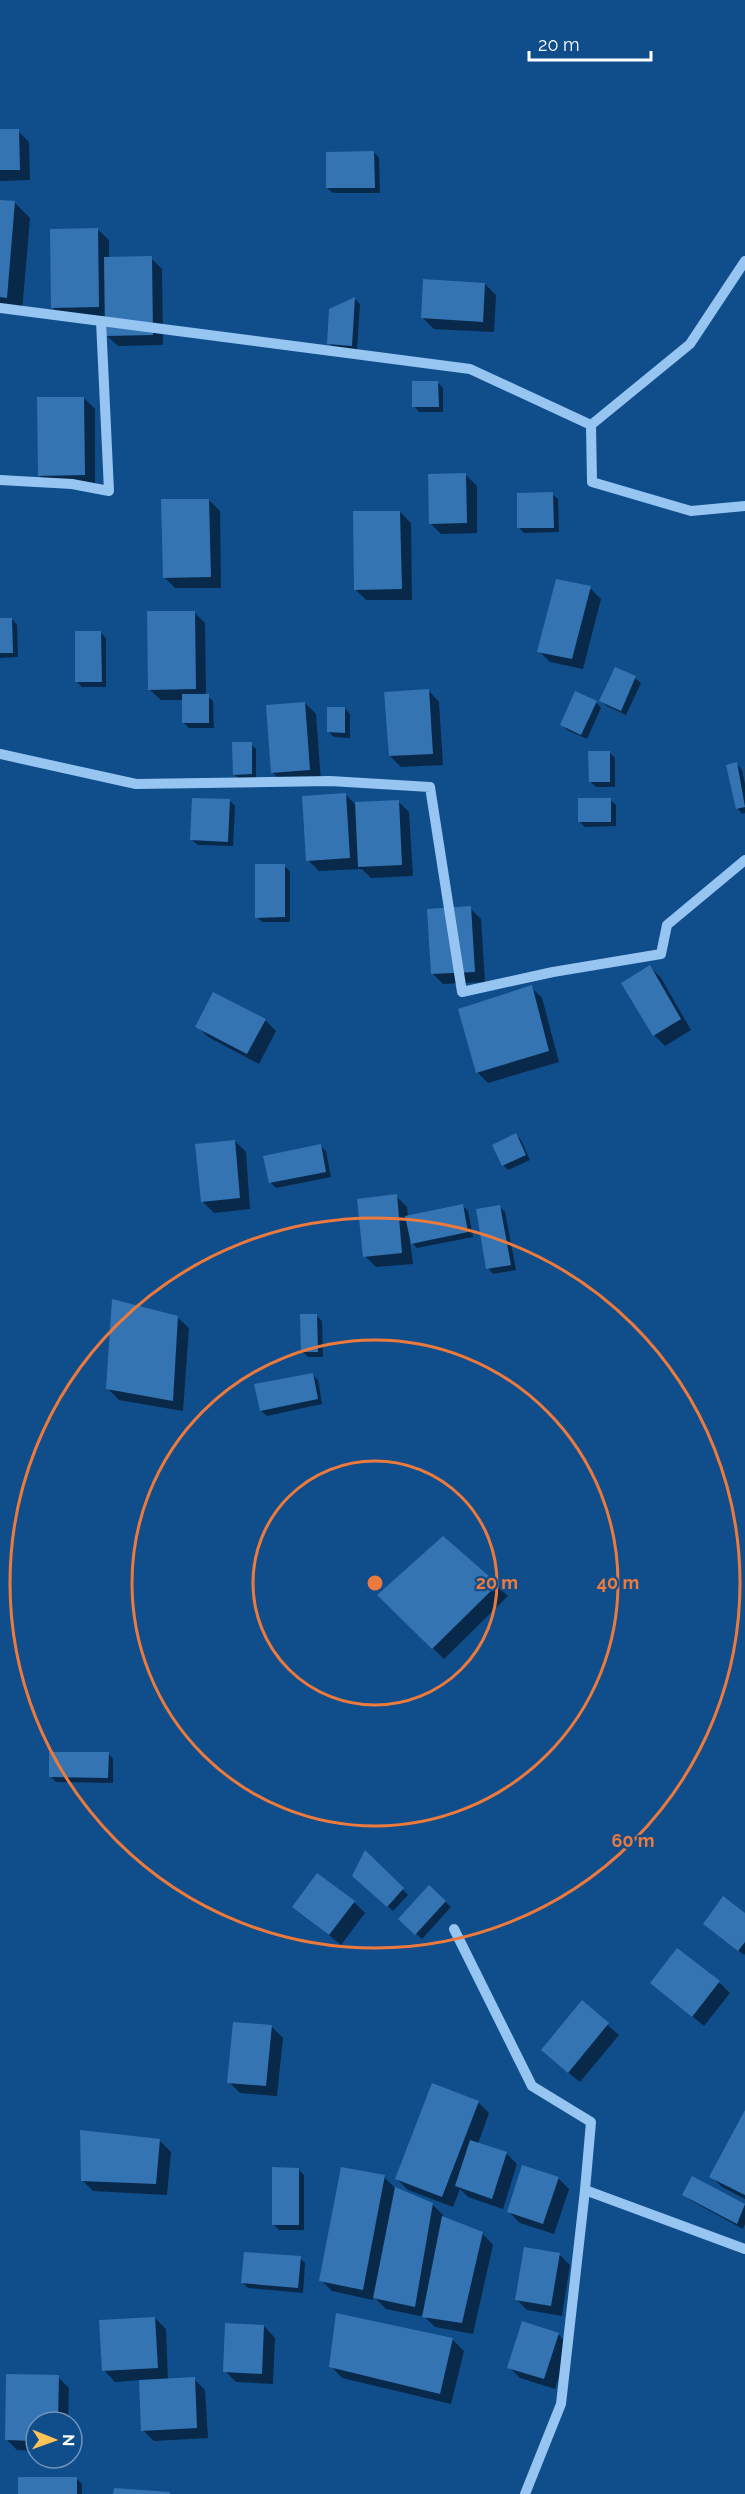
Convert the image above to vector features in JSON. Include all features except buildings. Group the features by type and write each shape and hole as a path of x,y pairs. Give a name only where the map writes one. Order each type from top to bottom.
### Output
{"street":[{"path":"591,425 690,344 745,261"},
{"path":"0,308 470,369 591,425"},
{"path":"0,480 72,484 109,491 101,321"},
{"path":"591,425 592,482 691,511 745,506"},
{"path":"0,754 136,784 330,781 430,787 462,992 553,972 661,954 667,925 745,860"},
{"path":"454,1929 532,2086 591,2122 561,2404 525,2494"},
{"path":"585,2190 745,2249"}]}
